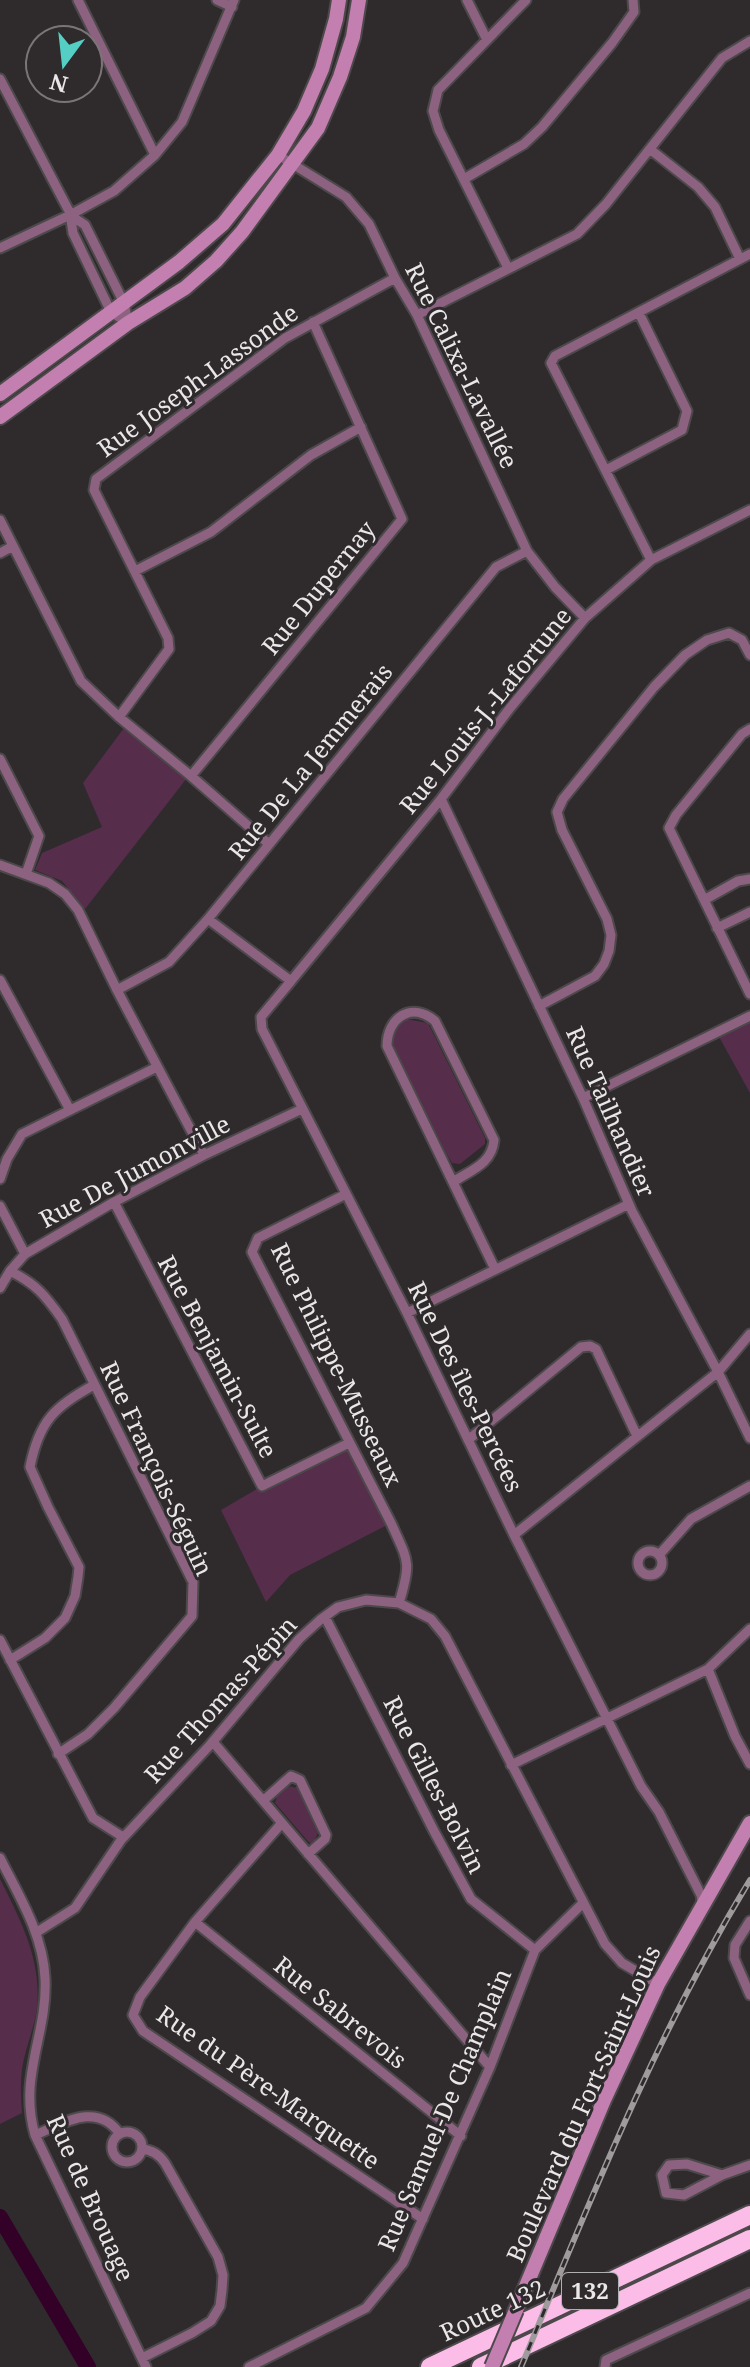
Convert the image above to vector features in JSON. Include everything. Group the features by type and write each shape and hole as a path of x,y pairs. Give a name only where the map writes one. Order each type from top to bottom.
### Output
{"highway":[{"name":"Route 132","path":"430,2367 750,2215"},
{"name":"Route 132","path":"481,2367 750,2239"},
{"path":"690,2268 750,2248"}],"main road":[{"path":"0,394 179,262 223,224 278,155 304,111 322,69 339,0"},
{"path":"0,417 128,323 185,288 216,261 242,232 318,128 353,37 359,0"},
{"name":"Boulevard du Fort-Saint-Louis","path":"492,2367 604,2100 658,1984 750,1823"}],"street":[{"path":"78,0 155,155"},
{"path":"0,248 114,191 155,155 182,122 233,4 217,0"},
{"path":"467,0 487,40"},
{"path":"508,268 439,130 433,111 438,90 526,0"},
{"path":"464,179 524,144 542,127 612,43 634,12 633,0"},
{"path":"417,315 577,234 651,150 722,58 750,41"},
{"path":"0,79 70,215 73,233 111,312 128,323"},
{"path":"651,150 698,187 715,207 745,256 555,356 551,363 651,560"},
{"name":"Rue Calixa-Lavallée","path":"278,155 346,197 369,224 417,315 527,551 585,618"},
{"path":"70,215 85,225 124,303 128,323"},
{"name":"Rue Joseph-Lassonde","path":"119,717 169,649 168,638 94,490 96,479 285,338 395,278"},
{"path":"606,470 682,430 687,411 639,313"},
{"name":"Rue Dupernay","path":"191,776 402,519 313,322"},
{"path":"135,571 211,532 311,455 361,427"},
{"name":"Rue Louis-J.-Lafortune","path":"291,981 585,618 651,560 750,510"},
{"path":"0,520 81,681 269,844"},
{"path":"0,553 13,546"},
{"name":"Rue De La Jemmerais","path":"117,990 169,962 208,919 496,567 527,551"},
{"path":"539,1006 595,976 604,964 611,935 607,919 562,830 557,812 563,799 654,687 685,655 707,640 729,633 742,640 750,655"},
{"path":"750,729 742,734 676,815 669,828 750,994"},
{"path":"0,759 39,836 26,874"},
{"name":"Rue Tailhandier","path":"441,799 583,1098 629,1204 750,1438"},
{"path":"0,865 49,883 65,894 78,910 204,1155"},
{"path":"704,900 738,881 750,879"},
{"path":"717,928 750,912"},
{"path":"208,919 291,981"},
{"path":"0,980 70,1110"},
{"name":"Rue Des îles-Percées","path":"291,981 261,1017 262,1029 407,1313 514,1535 641,1786 659,1812 701,1895 703,1907"},
{"path":"453,1182 488,1159 494,1140 435,1021 418,1012 405,1013 391,1024 387,1046 495,1269"},
{"path":"583,1098 750,1016"},
{"path":"0,1179 7,1159 22,1134 157,1067"},
{"name":"Rue De Jumonville","path":"0,1288 25,1254 114,1202 302,1109"},
{"name":"Rue Philippe-Musseaux","path":"346,1194 258,1238 252,1252 409,1562 399,1603"},
{"name":"Rue Benjamin-Sulte","path":"114,1202 262,1486 349,1443"},
{"path":"407,1313 629,1204"},
{"path":"0,1206 25,1254"},
{"name":"Rue François-Séguin","path":"10,1271 31,1282 62,1319 193,1582 192,1616 114,1708 88,1734 58,1754"},
{"path":"514,1535 718,1372 750,1334"},
{"path":"468,1440 581,1347 590,1346 596,1349 637,1436"},
{"path":"10,1660 45,1638 69,1611 75,1596 79,1567 30,1467 42,1428 50,1417 68,1399 94,1385"},
{"path":"659,1555 691,1519 750,1486"},
{"name":"Rue Thomas-Pépin","path":"37,1932 75,1908 123,1837 213,1742 299,1639 338,1607 366,1600 399,1603 431,1619 445,1636 605,1944 622,1963 658,1984"},
{"name":"Rue Gilles-Bolvin","path":"325,1617 471,1899 535,1950"},
{"path":"511,1765 708,1669 750,1629"},
{"path":"0,1640 93,1818 123,1837"},
{"path":"708,1669 750,1764"},
{"path":"213,1742 490,2067"},
{"path":"264,1800 291,1776 300,1780 326,1835 308,1854"},
{"path":"195,1922 281,1824"},
{"name":"Rue de Brouage","path":"0,1858 37,1932 45,1976 41,2028 30,2073 29,2106 35,2135 144,2362"},
{"name":"Rue Samuel-De Champlain","path":"249,2367 366,2308 403,2263 461,2136 535,1950 583,1903"},
{"path":"750,1921 735,1945 734,1958 750,1995"},
{"name":"Rue du Père-Marquette","path":"195,1922 140,1997 133,2015 143,2031 423,2219"},
{"name":"Rue Sabrevois","path":"195,1922 461,2136"},
{"path":"35,2135 90,2115 112,2123 120,2134"},
{"path":"134,2133 142,2149 133,2160 119,2159 112,2146 120,2134 134,2133"},
{"path":"142,2149 160,2155 218,2257 223,2275 220,2306 211,2321 144,2362"},
{"path":"722,2175 687,2164 669,2165 662,2175 666,2193 684,2195 722,2175 750,2165"},
{"path":"605,2367 606,2360 750,2293"}],"shaded area":[{"path":"124,728 187,778 85,909 62,881 35,870 42,853 102,827 83,783"},
{"path":"750,1016 750,1093 717,1033"},
{"path":"406,1019 428,1023 485,1138 485,1144 460,1164 452,1163 447,1155 394,1048 395,1031"},
{"path":"349,1443 391,1523 290,1575 266,1602 221,1510"},
{"path":"288,1786 298,1788 318,1833 314,1842 306,1839 275,1803 277,1796"},
{"path":"0,1879 28,1941 38,1991 36,2016 22,2069 22,2113 0,2124"}],"waterway":[{"path":"0,2217 88,2367"}],"railway":[{"path":"521,2367 654,2058 750,1880"}]}
